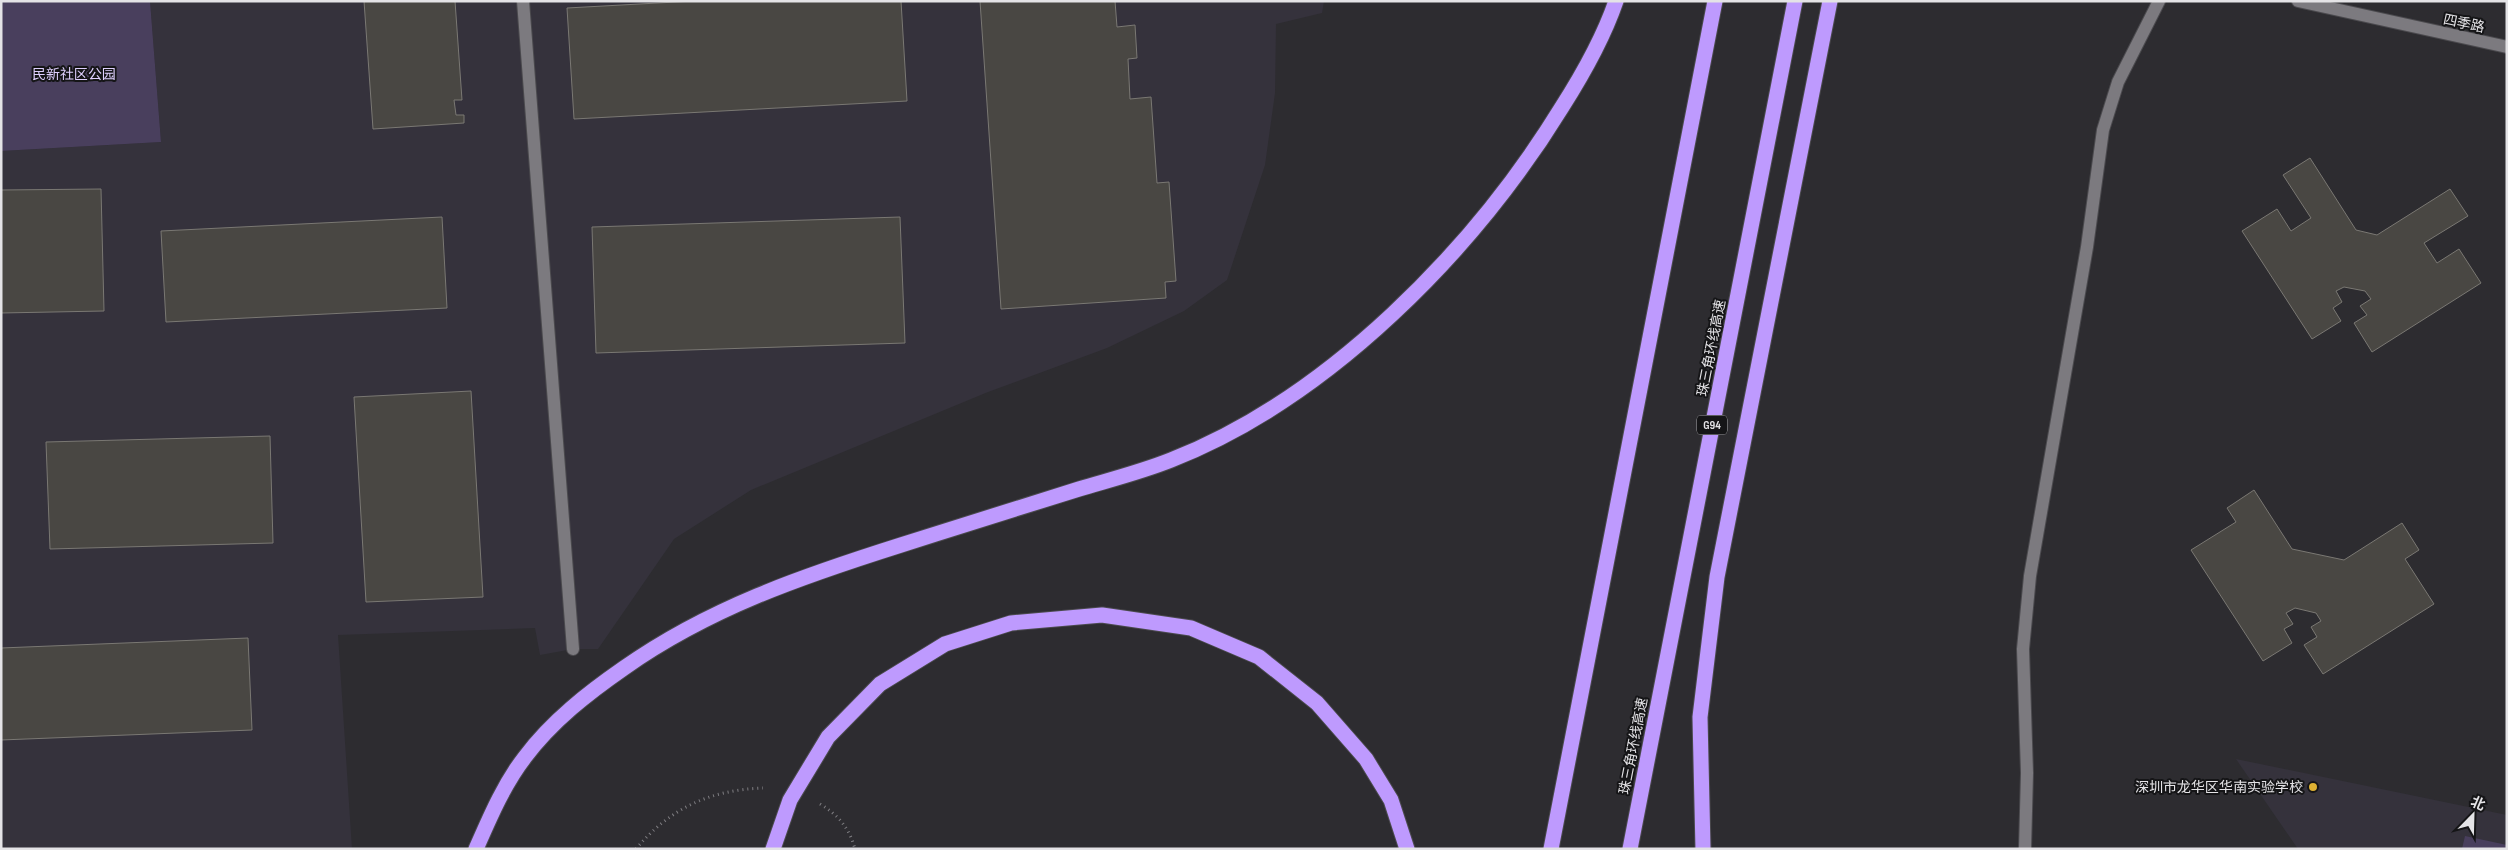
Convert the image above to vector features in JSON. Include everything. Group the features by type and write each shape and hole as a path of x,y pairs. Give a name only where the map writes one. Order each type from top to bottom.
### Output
{"highway":[{"path":"476,849 499,800 525,757 556,721 594,689 670,637 728,607 796,579 1170,461 1255,419 1300,390 1346,354 1396,310 1446,261 1494,204 1540,143 1577,83 1609,21 1616,1"},
{"path":"1552,849 1715,1"},
{"name":"珠三角环线高速","path":"1630,849 1794,1"},
{"path":"1703,849 1700,717 1717,577 1830,1"},
{"path":"773,849 790,800 828,737 880,684 945,644 1011,623 1102,615 1191,628 1259,657 1317,703 1366,759 1391,800 1407,849"}],"street":[{"path":"523,1 572,649"},
{"path":"2025,849 2027,773 2023,650 2030,576 2087,247 2104,130 2118,82 2158,1"},
{"name":"四季路","path":"2298,1 2507,47"}],"path":[{"path":"636,849 652,828 681,809 713,795 735,789 763,788"},
{"path":"812,799 845,824 855,849"}],"shaded area":[{"path":"150,1 1324,1 1322,13 1276,24 1275,93 1265,165 1227,280 1184,311 1107,348 988,392 751,490 674,539 598,649 573,649 540,655 535,628 338,635 352,849 1,849 1,151 161,142"},
{"name":"深圳市龙华区华南实验学校","path":"2236,759 2507,815 2507,849 2298,849"}],"green space":[{"name":"民新社区公园","path":"1,1 150,1 161,142 1,151"},
{"path":"2465,836 2507,845 2507,849 2462,849"}],"building":[{"path":"364,1 455,1 462,100 454,100 456,115 464,115 464,123 373,129"},
{"path":"694,1 901,1 907,101 574,119 567,8"},
{"path":"980,1 1115,1 1117,27 1135,25 1137,58 1128,59 1130,99 1151,97 1157,183 1169,182 1176,281 1165,282 1166,298 1001,309"},
{"path":"2310,158 2356,230 2377,235 2450,189 2468,216 2424,243 2437,263 2459,249 2481,283 2372,352 2354,323 2367,315 2360,306 2371,299 2365,291 2344,287 2336,291 2342,302 2333,308 2341,321 2312,339 2242,231 2277,209 2291,231 2311,218 2283,175"},
{"path":"101,189 104,311 1,313 1,190"},
{"path":"442,217 447,308 166,322 161,231"},
{"path":"900,217 905,343 596,353 592,227"},
{"path":"471,391 483,597 366,602 354,397"},
{"path":"270,436 273,543 50,549 46,442"},
{"path":"2254,490 2292,549 2344,560 2402,523 2419,550 2405,559 2434,604 2323,674 2304,645 2317,637 2311,627 2321,621 2316,613 2295,608 2286,613 2293,624 2284,629 2292,643 2263,661 2191,550 2236,522 2227,508"},
{"path":"248,638 252,730 1,740 1,648"}],"place":[{"name":"深圳市龙华区华南实验学校","path":"2313,787"}]}
